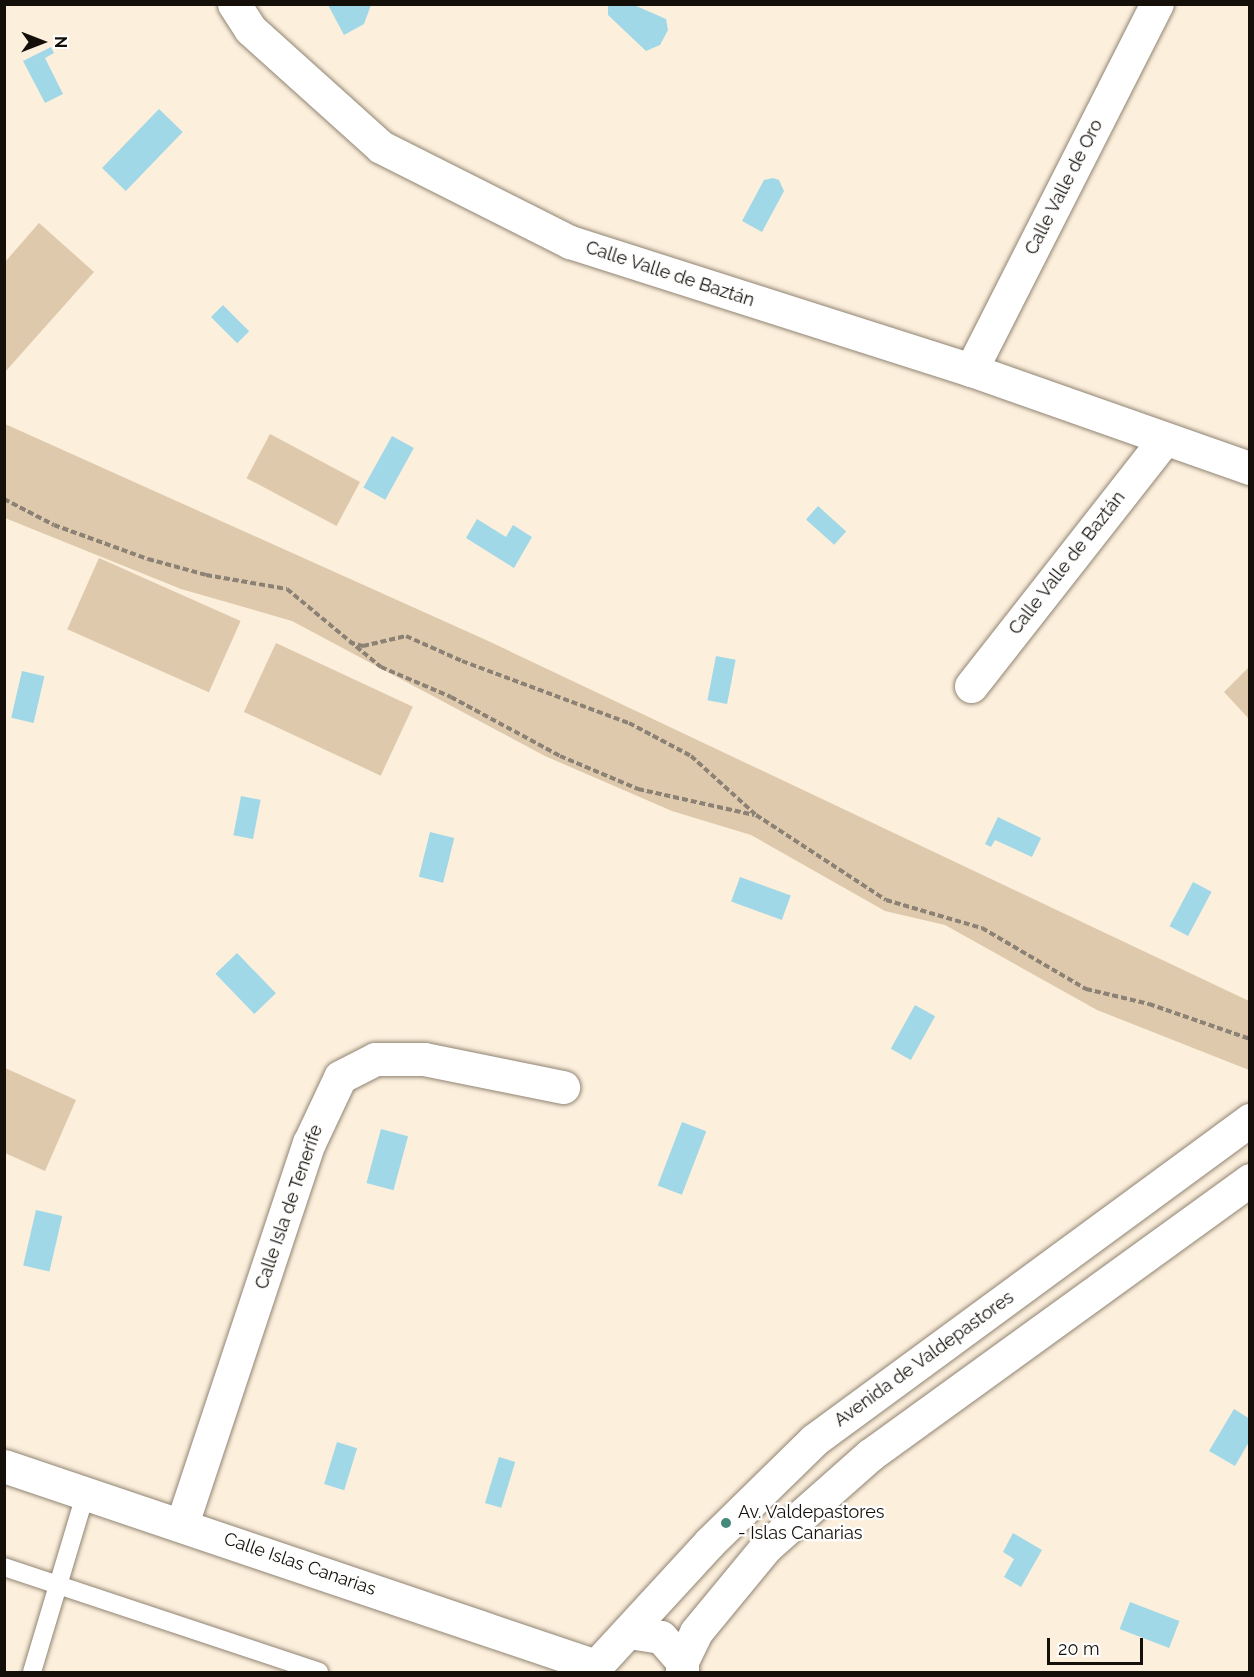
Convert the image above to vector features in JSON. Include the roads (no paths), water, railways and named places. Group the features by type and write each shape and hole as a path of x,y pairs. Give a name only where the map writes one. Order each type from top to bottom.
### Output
{"street":[{"name":"Calle Valle de Baztán","path":"234,4 250,28 381,147 570,242 971,370 1163,441 1250,468"},
{"name":"Calle Valle de Oro","path":"971,370 1157,4"},
{"name":"Calle Valle de Baztán","path":"971,686 1163,441"},
{"name":"Calle Isla de Tenerife","path":"182,1524 309,1143 340,1077 375,1059 424,1059 563,1087"},
{"name":"Avenida de Valdepastores","path":"596,1669 708,1542 814,1440 1250,1120"},
{"path":"682,1667 696,1632 766,1547 870,1455 1250,1180"},
{"name":"Calle Islas Canarias","path":"4,1466 182,1524 596,1669"},
{"path":"629,1632 661,1636 682,1667"}],"lane":[{"path":"32,1672 86,1492"},
{"path":"4,1567 319,1672"}],"water":[{"path":"328,5 371,5 364,24 344,35"},
{"path":"608,5 634,5 666,19 668,30 660,45 646,51 608,15"},
{"path":"51,47 54,53 45,58 63,94 45,103 23,61"},
{"path":"159,109 183,132 126,191 102,168"},
{"path":"773,178 779,180 784,191 762,232 742,221 764,180"},
{"path":"223,305 249,331 237,343 211,317"},
{"path":"392,436 414,448 385,500 363,488"},
{"path":"818,506 846,531 834,545 806,519"},
{"path":"477,519 506,537 513,525 532,537 514,568 466,538"},
{"path":"716,656 736,660 727,704 707,700"},
{"path":"22,671 44,676 34,723 11,718"},
{"path":"241,796 261,800 253,839 233,835"},
{"path":"998,817 1041,838 1032,857 995,840 991,847 985,844"},
{"path":"430,832 454,838 443,883 419,877"},
{"path":"740,877 791,895 782,920 731,901"},
{"path":"1193,882 1212,892 1188,936 1170,926"},
{"path":"237,953 276,993 254,1014 215,974"},
{"path":"915,1005 935,1016 911,1060 891,1049"},
{"path":"682,1122 706,1131 682,1195 658,1185"},
{"path":"381,1129 408,1136 394,1190 367,1183"},
{"path":"36,1210 62,1216 49,1272 23,1266"},
{"path":"1234,1409 1250,1419 1249,1442 1235,1466 1209,1451"},
{"path":"337,1442 357,1448 344,1490 324,1484"},
{"path":"499,1457 515,1462 501,1508 485,1503"},
{"path":"1013,1533 1042,1550 1021,1587 1004,1577 1014,1559 1003,1552"},
{"path":"1130,1602 1179,1621 1169,1648 1120,1629"}],"place":[{"name":"Av. Valdepastores - Islas Canarias","path":"726,1523"}]}
